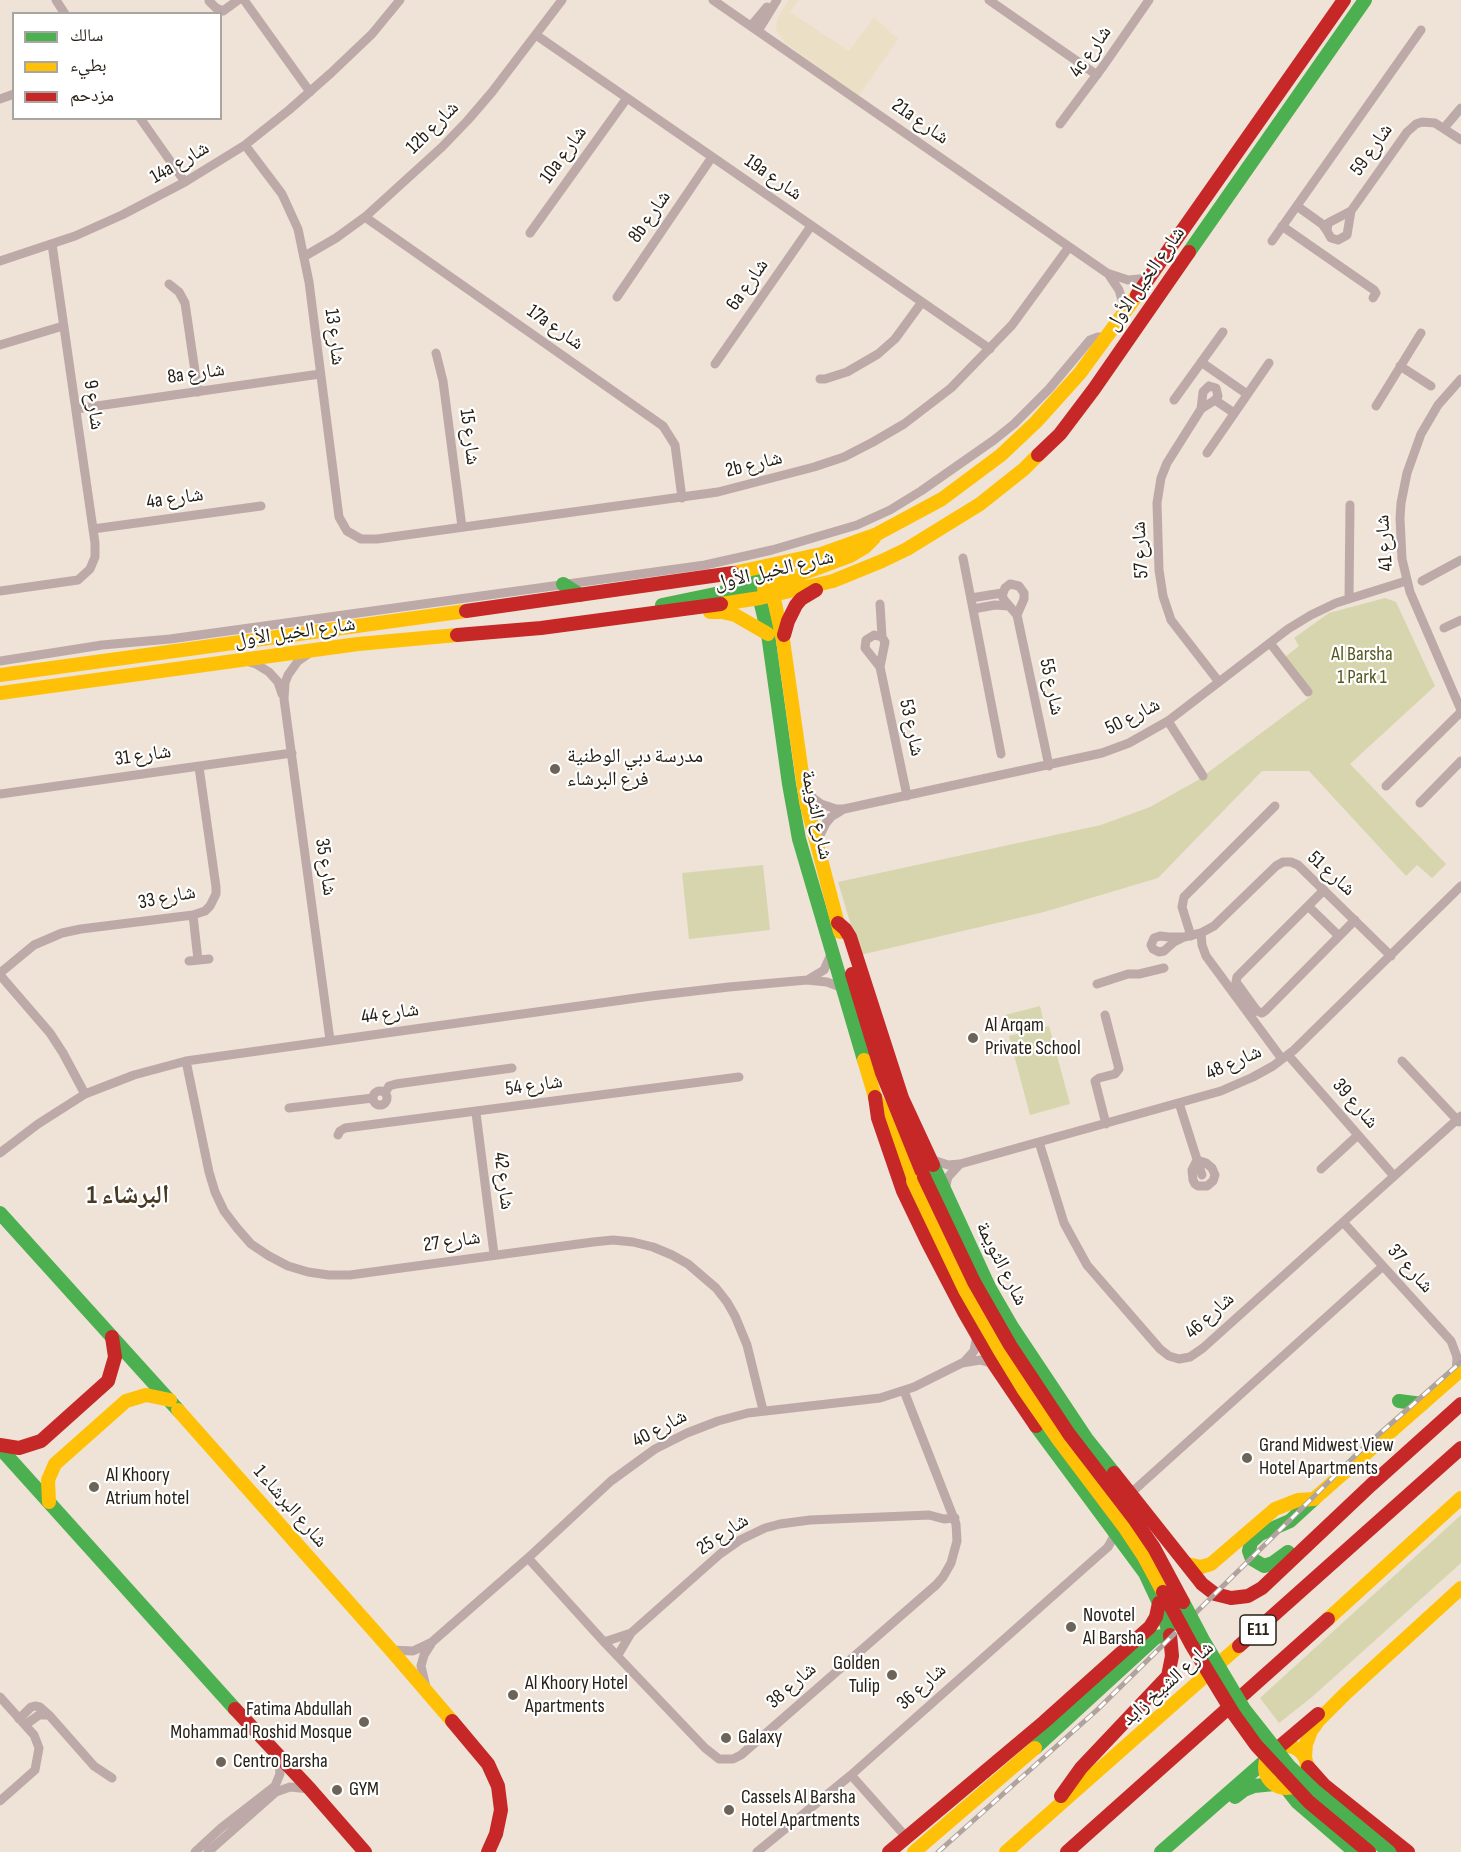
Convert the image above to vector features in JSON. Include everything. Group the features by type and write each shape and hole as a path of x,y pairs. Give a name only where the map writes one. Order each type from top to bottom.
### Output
{"main road":[{"name":"شارع الخيل الأول","path":"0,675 580,595 759,573 878,534 942,499 1000,455 1065,390 1150,278 1344,0"},
{"name":"شارع الخيل الأول","path":"0,693 316,650 541,628 668,612 833,580 882,561 932,535 987,498 1042,453 1060,434 1089,396 1365,0"},
{"path":"1226,197 1219,193 1219,188 1247,146 1251,134"},
{"path":"768,592 850,556 865,547 878,534"},
{"path":"640,616 671,603 744,588 759,573"},
{"name":"شارع الثويمة","path":"759,573 768,592 783,640 804,788 842,940 918,1179"},
{"name":"شارع الثويمة","path":"759,573 768,592 768,634 795,821 875,1097 918,1179"},
{"path":"783,640 788,621 796,605 807,595 833,580"},
{"path":"563,584 580,595"},
{"path":"668,612 729,613 768,634"},
{"path":"35,670 48,655"},
{"name":"شارع الثويمة","path":"838,923 850,938 895,1079 911,1120 988,1287 1077,1425 1202,1584 1215,1594 1231,1598 1248,1596 1255,1592 1371,1485"},
{"name":"شارع الثويمة","path":"875,1097 880,1125 903,1191 977,1335 1050,1446 1145,1573 1170,1635 1173,1656 1168,1676 1081,1768 1066,1788 1054,1810"},
{"path":"918,1179 939,1238 965,1290 1004,1357 1058,1439 1143,1555 1214,1685 1256,1745 1281,1774 1331,1822 1369,1852"},
{"path":"918,1179 1010,1345 1069,1434 1154,1548 1203,1640 1244,1709 1289,1766 1315,1791 1389,1852"},
{"name":"شارع البرشاء 1","path":"0,1213 170,1400 427,1690 488,1764 498,1786 501,1810 496,1834 489,1851"},
{"path":"0,1446 19,1448 40,1441 108,1381 115,1357 112,1336"},
{"path":"1459,1372 1290,1521 1254,1538 1250,1546 1252,1560 1260,1565 1273,1563 1371,1485 1461,1404"},
{"path":"49,1502 48,1480 55,1464 126,1401 146,1395 170,1400"},
{"path":"1399,1401 1422,1404"},
{"path":"1050,1446 1070,1445 1075,1438 1077,1425"},
{"path":"0,1446 197,1669 278,1754 365,1852"},
{"path":"1069,1471 1070,1459 1075,1451 1083,1448 1095,1449"},
{"name":"شارع الشيخ زايد","path":"1006,1852 1461,1448"},
{"name":"E11","path":"1067,1852 1461,1498"},
{"path":"1187,1564 1208,1566 1275,1509 1298,1500 1314,1499"},
{"path":"1173,1852 1244,1790 1263,1784 1291,1788 1301,1782 1305,1778 1306,1744 1319,1720 1461,1588"},
{"path":"889,1852 1044,1722 1150,1627 1156,1617 1159,1603"},
{"path":"914,1852 1039,1744 1156,1637 1170,1635"},
{"path":"1161,1852 1266,1760 1273,1750 1346,1693"},
{"path":"1279,1747 1297,1748 1324,1785 1408,1852"},
{"path":"1266,1760 1265,1771 1269,1780 1280,1786 1355,1852"},
{"path":"904,1852 908,1845 907,1838"}],"street":[{"path":"209,1 216,8 223,10 238,0"},
{"path":"244,0 310,92"},
{"name":"14a شارع","path":"0,261 52,244 122,215 185,182 245,145 310,92 365,40 400,0"},
{"name":"12b شارع","path":"305,256 336,238 364,217 414,174 468,120 562,0"},
{"name":"21a شارع","path":"713,0 1107,273 1128,280 1150,278"},
{"path":"754,28 772,0"},
{"path":"754,28 777,0"},
{"path":"989,0 1097,75"},
{"name":"4c شارع","path":"1060,124 1149,0"},
{"path":"1272,242 1420,30"},
{"name":"19a شارع","path":"536,35 990,350"},
{"name":"10a شارع","path":"530,233 627,98"},
{"path":"1444,128 1461,108"},
{"path":"141,120 185,182"},
{"name":"شارع 59","path":"1351,211 1411,128 1428,121 1444,128 1461,140"},
{"name":"شارع 13","path":"245,145 288,205 298,229 305,256 341,522 346,531 361,539"},
{"name":"8b شارع","path":"616,297 712,157"},
{"path":"1299,203 1321,223 1328,226"},
{"path":"1328,226 1330,238 1335,240 1345,237 1348,233 1351,211"},
{"path":"1328,226 1351,211"},
{"name":"17a شارع","path":"364,217 663,426 675,445 682,498"},
{"name":"6a شارع","path":"715,364 811,226"},
{"path":"1282,226 1374,290 1376,293 1373,298"},
{"name":"شارع 9","path":"0,591 72,582 82,577 90,569 96,550 52,244"},
{"name":"2b شارع","path":"361,539 378,539 682,498 740,487 829,463 859,450 904,424 936,401 990,350 1022,313 1069,247"},
{"name":"21a شارع","path":"1107,273 1122,296 1122,317"},
{"path":"169,284 179,292 185,303 198,392"},
{"path":"820,379 847,372 878,354 902,330 922,302"},
{"path":"0,345 63,326"},
{"path":"1173,400 1223,332"},
{"path":"1376,406 1421,333"},
{"path":"0,661 102,645 170,639 722,562 772,550 857,525 921,491 1014,424 1049,389 1090,340 1107,337"},
{"name":"شارع 15","path":"436,353 444,381 462,527"},
{"path":"1201,362 1248,394"},
{"path":"1207,453 1269,363"},
{"path":"1400,366 1445,397"},
{"name":"8a شارع","path":"76,409 320,374"},
{"name":"شارع 41","path":"1461,379 1445,397 1421,434 1411,459 1403,488 1400,533 1406,581 1461,711"},
{"path":"1187,381 1203,392"},
{"path":"1207,387 1214,387 1218,393 1215,400 1201,409 1203,392 1207,387"},
{"path":"1215,400 1234,413"},
{"name":"شارع 57","path":"1201,409 1167,463 1161,478 1157,503 1159,570 1163,596 1172,620 1219,682"},
{"path":"1349,599 1350,505"},
{"name":"4a شارع","path":"93,529 261,506"},
{"path":"963,558 1001,754"},
{"path":"1422,581 1461,560"},
{"name":"شارع 50","path":"804,788 821,804 844,809 1049,766 1116,748 1168,721 1288,629 1311,615 1349,599 1406,581"},
{"path":"1013,584 1023,590 1024,599 1017,615 1003,599 1002,593 1005,588 1013,584"},
{"path":"971,598 1002,593"},
{"path":"880,604 882,637 886,645 880,667"},
{"path":"973,609 1000,605 1010,606"},
{"name":"شارع 55","path":"1017,615 1049,766"},
{"path":"1444,628 1461,620"},
{"path":"880,667 868,654 864,645 866,639 871,636 882,637"},
{"path":"1270,643 1308,692"},
{"name":"شارع 35","path":"284,699 285,683 292,668 304,656 316,650"},
{"name":"شارع 35","path":"242,660 256,664 269,672 278,682 284,699 330,1040"},
{"name":"شارع 53","path":"880,667 907,796"},
{"path":"1386,786 1461,711"},
{"path":"1168,721 1203,776"},
{"name":"شارع 31","path":"0,794 292,753"},
{"path":"1420,803 1461,761"},
{"name":"شارع 33","path":"0,974 34,945 62,933 193,915 206,911 216,894 199,766"},
{"path":"1187,936 1182,907 1184,897 1275,806"},
{"path":"817,843 826,823 844,809"},
{"name":"شارع 51","path":"1187,936 1201,933 1220,921 1276,866 1283,862 1291,862 1298,865 1391,956"},
{"name":"شارع 48","path":"930,1159 948,1165 960,1164 1179,1103 1232,1087 1253,1077 1285,1057 1461,886"},
{"path":"1324,890 1237,977 1236,982 1257,1011 1262,1013 1265,1011 1355,920"},
{"path":"1308,906 1339,936"},
{"path":"193,915 193,961 209,959"},
{"name":"شارع 39","path":"1201,933 1206,956 1285,1057 1394,1176"},
{"path":"1097,984 1128,974 1159,969 1151,942 1156,937 1187,936"},
{"path":"1154,951 1164,951 1174,942 1187,936"},
{"path":"807,980 824,970 833,951"},
{"path":"0,974 50,1034 85,1094"},
{"name":"شارع 44","path":"0,1153 38,1124 85,1094 134,1075 186,1061 651,996 807,980 827,982 843,988"},
{"path":"1106,1015 1119,1069 1115,1074 1099,1077 1095,1081 1106,1124"},
{"name":"شارع 27","path":"186,1061 215,1192 224,1211 237,1228 251,1244 268,1256 288,1266 308,1272 350,1275 494,1254 613,1240 653,1247 688,1264 716,1288 735,1316 747,1346 763,1410"},
{"path":"1402,1061 1460,1120"},
{"path":"289,1108 378,1102 387,1099 385,1093 393,1084 512,1068"},
{"name":"شارع 54","path":"338,1135 344,1129 739,1077"},
{"path":"378,1102 383,1124"},
{"path":"1179,1103 1202,1175"},
{"name":"شارع 42","path":"476,1113 494,1254"},
{"name":"شارع 46","path":"1039,1142 1060,1212 1080,1255 1094,1275 1160,1349 1174,1358 1185,1358 1199,1351 1394,1176 1460,1120"},
{"path":"1321,1169 1358,1135"},
{"path":"945,1193 948,1177 960,1164"},
{"name":"شارع 37","path":"1343,1222 1451,1341 1461,1347"},
{"path":"1131,1493 1383,1266"},
{"path":"962,1363 974,1351 977,1335"},
{"path":"1451,1341 1457,1357 1459,1372"},
{"name":"شارع 40","path":"391,1650 413,1651 432,1642 528,1558 610,1481 655,1449 703,1426 763,1410 867,1400 904,1391 962,1363 980,1360 994,1364"},
{"name":"شارع 38","path":"528,1558 707,1750 719,1759 733,1760 940,1581 949,1568 955,1552 957,1535 955,1518 904,1391"},
{"path":"929,1515 938,1512 948,1501"},
{"name":"شارع 25","path":"618,1655 631,1633 720,1554 740,1540 765,1528 787,1522 810,1520 929,1515 944,1519 955,1518"},
{"path":"1108,1547 1113,1538 1112,1528"},
{"path":"1108,1547 1118,1544 1125,1546"},
{"name":"شارع 36","path":"757,1852 851,1775 1108,1547"},
{"name":"شارع 25","path":"604,1642 631,1633"},
{"name":"شارع 40","path":"427,1690 421,1666 424,1655 432,1642"},
{"path":"0,1697 38,1741 39,1754 35,1770 0,1801"},
{"path":"22,1722 39,1715 49,1715 94,1766 112,1778"},
{"path":"195,1852 275,1786 280,1774 278,1754"},
{"path":"851,1775 907,1838"},
{"path":"208,1852 279,1790 294,1786 310,1789"},
{"path":"214,1852 224,1838"}],"green space":[{"name":"Al Barsha 1 Park 1","path":"1385,598 1396,602 1435,686 1350,764 1446,864 1432,878 1417,865 1406,876 1309,771 1262,771 1158,878 1044,912 860,955 838,882 1101,825 1150,807 1198,780 1311,696 1285,657 1299,646 1294,638 1329,613"},
{"path":"763,865 770,930 689,939 682,873"},
{"path":"1040,1006 1044,1024 1009,1033 1005,1015"},
{"path":"1049,1026 1070,1104 1030,1115 1009,1036"},
{"path":"1461,1515 1461,1563 1312,1697 1279,1723 1260,1698"}],"sand":[{"path":"789,0 798,0 790,12 849,51 874,17 898,39 859,96 785,43 776,30 777,19"}],"railway":[{"path":"938,1852 1097,1710 1360,1451 1461,1362"}],"traffic: fast":[{"path":"1189,252 1365,0"},
{"path":"753,570 768,634 799,839 864,1060"},
{"path":"662,605 744,588 753,585 763,577"},
{"path":"563,584 580,595"},
{"path":"933,1165 989,1287 1012,1327 1086,1438 1114,1473"},
{"path":"0,1213 178,1410"},
{"path":"1399,1401 1422,1404"},
{"path":"1035,1748 1156,1637 1170,1635 1145,1573 1036,1426"},
{"path":"0,1448 235,1709"},
{"path":"1288,1552 1273,1563 1264,1566 1252,1559 1249,1551 1251,1542 1260,1534 1290,1521 1314,1499"},
{"path":"1183,1602 1244,1709 1289,1766 1315,1791 1389,1852"},
{"path":"1161,1852 1266,1760"},
{"path":"1235,1797 1254,1786 1274,1784"},
{"path":"1286,1788 1297,1802 1355,1852"}],"traffic: slow":[{"path":"733,573 821,554 877,534 942,499 1001,455 1036,422 1080,373 1137,295"},
{"path":"721,604 760,598 833,581 882,561 907,549 980,504 1038,455"},
{"path":"764,588 850,556 874,538"},
{"path":"767,567 783,640 806,802 840,932"},
{"path":"0,675 466,611"},
{"path":"710,612 735,615 768,634"},
{"path":"0,693 358,644 457,635"},
{"path":"864,1060 875,1097 885,1114 913,1181"},
{"path":"913,1181 965,1290 999,1349 1058,1439 1125,1528 1163,1592"},
{"path":"1187,1564 1201,1567 1211,1564 1275,1509 1298,1500 1314,1499 1461,1370"},
{"path":"49,1502 48,1480 55,1464 126,1401 146,1395 170,1400"},
{"path":"178,1410 452,1721"},
{"path":"1328,1619 1461,1498"},
{"path":"1305,1757 1306,1744 1319,1720 1461,1588"},
{"path":"1006,1852 1239,1646"},
{"path":"1286,1746 1294,1747 1301,1752 1306,1759 1307,1767 1306,1775 1301,1782 1294,1787 1286,1788 1278,1787 1271,1782 1266,1775 1265,1767 1266,1759 1271,1752 1278,1747 1286,1746"},
{"path":"914,1852 1035,1748"}],"traffic: jam":[{"path":"1137,295 1344,0"},
{"path":"1038,455 1060,434 1094,389 1189,252"},
{"path":"466,611 733,573"},
{"path":"784,635 796,605 816,590"},
{"path":"457,635 541,628 721,604"},
{"path":"838,923 850,937 902,1098 933,1165"},
{"path":"852,974 882,1073 924,1177"},
{"path":"875,1097 878,1118 903,1191 927,1241 994,1364 1036,1426"},
{"path":"924,1177 974,1282 1010,1345 1069,1434 1154,1548 1183,1602"},
{"path":"0,1445 19,1448 41,1441 108,1381 115,1357 112,1337"},
{"path":"1202,1584 1215,1594 1231,1598 1248,1596 1262,1588 1461,1404"},
{"path":"1239,1646 1461,1448"},
{"path":"1114,1473 1202,1584"},
{"path":"1163,1592 1191,1644 1233,1713 1256,1745 1309,1802 1369,1852"},
{"path":"889,1852 1044,1722 1150,1627 1156,1617 1159,1603"},
{"path":"1067,1852 1328,1619"},
{"path":"1061,1796 1081,1768 1168,1676 1172,1656 1170,1635"},
{"path":"235,1709 365,1852"},
{"path":"1279,1747 1318,1714"},
{"path":"452,1721 488,1764 498,1786 501,1810 496,1834 488,1852"},
{"path":"1308,1767 1324,1785 1408,1852"}],"place":[{"name":"مدرسة دبي الوطنية فرع البرشاء","path":"555,769"},
{"name":"Al Arqam Private School","path":"973,1038"},
{"name":"Grand Midwest View Hotel Apartments","path":"1247,1458"},
{"name":"Al Khoory Atrium hotel","path":"94,1487"},
{"name":"Novotel Al Barsha","path":"1071,1627"},
{"name":"Golden Tulip","path":"892,1675"},
{"name":"Al Khoory Hotel Apartments","path":"513,1695"},
{"name":"Fatima Abdullah Mohammad Roshid Mosque","path":"364,1722"},
{"name":"Galaxy","path":"726,1738"},
{"name":"Centro Barsha","path":"221,1762"},
{"name":"GYM","path":"337,1790"},
{"name":"Cassels Al Barsha Hotel Apartments","path":"729,1810"}],"district":[{"name":"البرشاء 1","path":"128,1196"}]}
